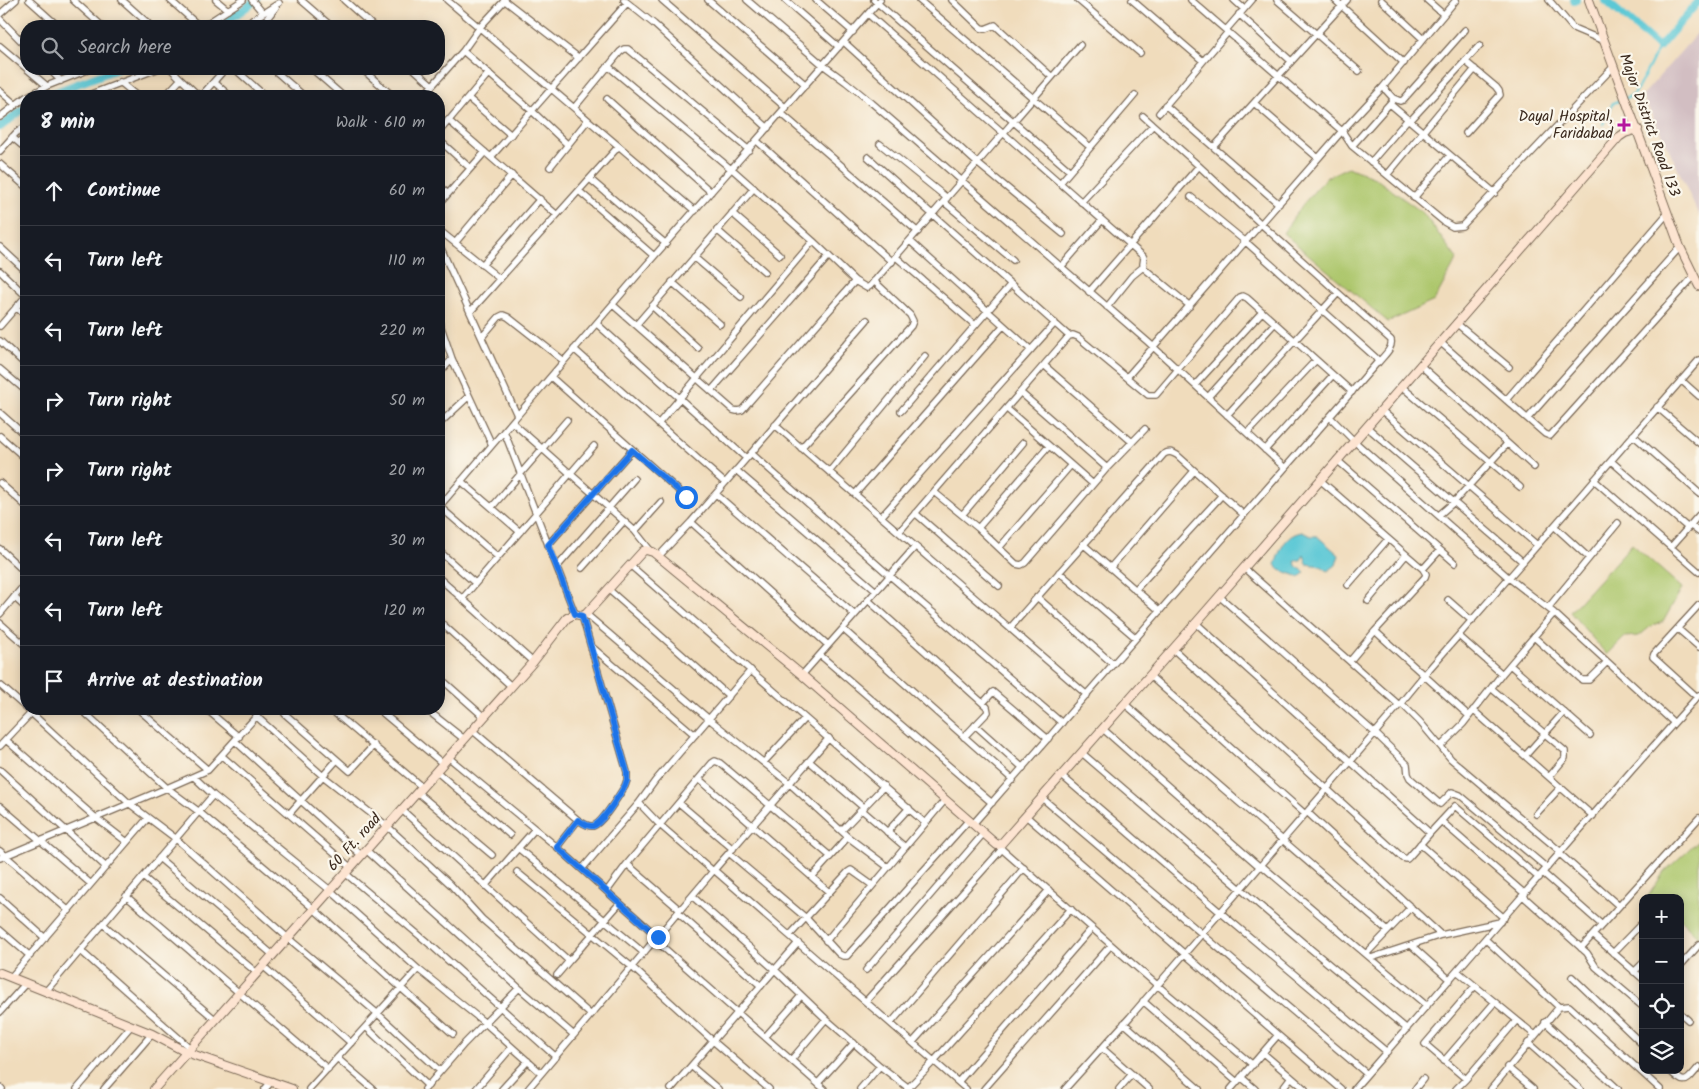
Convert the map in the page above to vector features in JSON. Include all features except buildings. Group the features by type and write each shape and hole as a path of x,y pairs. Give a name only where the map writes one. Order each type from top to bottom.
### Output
{"street":[{"path":"0,14 16,0"},
{"path":"29,0 51,20"},
{"path":"73,0 95,20"},
{"path":"122,0 144,20"},
{"path":"170,0 192,20"},
{"path":"216,0 228,10"},
{"path":"212,20 243,0"},
{"path":"301,0 324,20"},
{"path":"344,0 366,20"},
{"path":"447,0 695,211"},
{"path":"445,71 504,0 579,58"},
{"path":"662,0 918,232"},
{"path":"708,0 806,85"},
{"path":"747,0 823,65 846,82 1107,307 1285,468"},
{"path":"785,0 839,47"},
{"path":"816,0 853,32"},
{"path":"919,0 1090,147"},
{"path":"952,0 981,28 985,29 995,25 1052,77"},
{"path":"1078,0 1140,53"},
{"path":"1132,0 1203,61"},
{"path":"1191,0 1342,131 1352,146 1414,198 1453,227 1462,226 1614,66"},
{"path":"1234,0 1244,9"},
{"path":"1159,113 1252,0"},
{"path":"1276,0 1359,71"},
{"path":"1335,0 1404,64"},
{"path":"1214,147 1347,0"},
{"path":"1380,0 1423,39"},
{"path":"1427,0 1443,14"},
{"path":"1127,377 1318,158 1404,64 1456,0"},
{"path":"1549,0 1573,28 1604,41"},
{"name":"Major District Road 133","path":"1589,0 1680,247 1699,286"},
{"path":"252,1 262,11"},
{"path":"251,20 280,1"},
{"path":"266,20 280,1"},
{"path":"491,157 579,58 626,1 654,24 768,128"},
{"path":"445,499 654,256 853,32 877,1 1070,171"},
{"path":"868,14 1144,258 1143,267 1132,276 1107,307"},
{"path":"1239,14 1291,61"},
{"path":"0,19 20,40"},
{"path":"1352,146 1392,101 1403,100 1465,30"},
{"path":"844,42 977,163 1063,234"},
{"path":"608,66 732,169 814,241 855,281 866,288 910,242 1080,45"},
{"path":"1371,162 1480,45"},
{"path":"0,46 20,62"},
{"path":"574,108 624,49 628,50 749,150"},
{"path":"463,51 568,145"},
{"path":"1465,61 1496,87 1500,96 1466,134"},
{"path":"1387,175 1475,69"},
{"path":"445,124 489,73"},
{"path":"35,75 47,86"},
{"path":"54,75 60,81"},
{"path":"40,90 75,75"},
{"path":"102,90 139,75"},
{"path":"177,75 193,90"},
{"path":"206,90 220,75"},
{"path":"242,75 258,90"},
{"path":"280,75 297,90"},
{"path":"319,75 336,90"},
{"path":"369,75 386,90"},
{"path":"421,75 432,85"},
{"path":"428,90 441,75"},
{"path":"171,90 181,79"},
{"path":"120,82 130,90"},
{"path":"214,82 223,90"},
{"path":"1383,87 1392,101 1409,120 1495,193"},
{"path":"0,91 16,105"},
{"path":"1060,183 1135,95"},
{"path":"468,98 511,135"},
{"path":"607,99 711,192"},
{"path":"0,117 20,102"},
{"path":"1254,103 1318,158"},
{"path":"1166,105 1279,204"},
{"path":"679,803 806,918 839,954 847,956 971,822 1013,780 1390,348 1391,340 1142,116"},
{"path":"448,120 557,215"},
{"path":"550,167 588,120"},
{"path":"1081,202 1153,125"},
{"path":"866,1001 1619,137 1638,129"},
{"path":"0,151 20,131"},
{"path":"12,137 20,143"},
{"path":"757,141 894,259 975,325"},
{"path":"880,144 1013,260"},
{"path":"445,145 470,168"},
{"path":"470,312 618,147"},
{"path":"445,197 484,152"},
{"path":"1414,198 1450,154"},
{"path":"868,157 1069,336 1078,337 1148,395 1156,395 1240,297 1243,296 1352,392"},
{"path":"0,164 20,182"},
{"path":"1089,292 1199,166"},
{"path":"455,243 512,175"},
{"path":"590,178 666,244"},
{"path":"636,325 754,188"},
{"path":"445,191 448,194"},
{"path":"579,191 654,256"},
{"path":"1191,197 1246,242 1376,357 1378,361 1376,364"},
{"path":"482,265 540,199"},
{"path":"732,213 780,255"},
{"path":"1506,400 1668,213"},
{"path":"1061,267 1102,220"},
{"path":"717,230 764,272"},
{"path":"445,235 500,279"},
{"path":"658,424 814,241"},
{"path":"910,242 1031,350"},
{"path":"0,247 20,265"},
{"path":"1528,418 1680,247"},
{"path":"711,391 829,256"},
{"path":"445,257 517,415"},
{"path":"694,257 741,297"},
{"path":"1143,267 1190,306"},
{"path":"0,271 20,290"},
{"path":"1440,342 1548,436 1552,435 1694,276"},
{"path":"613,305 733,410 737,411 742,410 855,281"},
{"path":"802,448 911,326 913,321 910,314 874,281"},
{"path":"672,282 720,324"},
{"path":"901,411 1011,284"},
{"path":"1227,415 1338,292"},
{"path":"0,326 20,303"},
{"path":"652,306 698,348"},
{"path":"16,307 20,311"},
{"path":"1195,385 1262,312"},
{"path":"482,337 499,317 503,315 564,361"},
{"path":"658,557 716,494 867,320"},
{"path":"881,517 1055,323"},
{"path":"1208,397 1275,323"},
{"path":"1456,323 1509,367"},
{"path":"597,324 746,458"},
{"path":"855,494 1003,326"},
{"path":"899,532 1045,366 1069,336"},
{"path":"445,339 452,359 492,445"},
{"path":"0,341 20,359"},
{"path":"574,349 724,483"},
{"path":"829,472 925,356"},
{"path":"445,367 452,359"},
{"path":"1247,434 1316,360"},
{"path":"1065,1089 1699,360"},
{"path":"1420,365 1534,467"},
{"path":"1045,366 1132,442"},
{"path":"0,369 20,386"},
{"path":"1265,450 1333,375"},
{"path":"551,377 686,497"},
{"path":"1681,380 1699,396"},
{"path":"1401,386 1520,487"},
{"path":"1021,393 1106,468"},
{"path":"445,418 469,396"},
{"path":"1657,408 1699,444"},
{"path":"1007,409 1093,484"},
{"path":"1381,410 1537,545"},
{"path":"0,413 20,431"},
{"path":"1330,417 1354,441 1509,578 1554,613 1674,722"},
{"path":"492,507 567,420"},
{"path":"512,422 635,531 658,557 802,676 1157,985 1252,1064"},
{"path":"775,425 1087,694"},
{"path":"1367,427 1522,562"},
{"path":"934,492 978,528 1016,564 1021,565 1025,563 1106,468 1145,430"},
{"path":"472,730 578,820 588,826 594,826 600,821 625,786 627,772 581,614 557,567 504,431"},
{"path":"1633,435 1699,494"},
{"path":"0,436 20,454"},
{"path":"962,515 1023,443"},
{"path":"1438,515 1454,502 1507,444"},
{"path":"462,598 594,446"},
{"path":"978,528 1049,446"},
{"path":"548,545 632,450"},
{"path":"751,452 889,575 1062,723"},
{"path":"1010,628 1164,454 1172,452 1244,515"},
{"path":"1337,460 1456,563"},
{"path":"1611,461 1689,526 1699,532"},
{"path":"999,548 1071,465"},
{"path":"736,470 876,591"},
{"path":"1110,568 1194,471"},
{"path":"557,567 634,479"},
{"path":"461,480 520,532"},
{"path":"1320,480 1423,569 1426,574 1350,661"},
{"path":"1594,480 1699,572"},
{"path":"0,483 20,501"},
{"path":"716,494 855,615"},
{"path":"1136,590 1222,495"},
{"path":"635,531 661,502"},
{"path":"445,511 498,557"},
{"path":"916,513 999,586"},
{"path":"1671,547 1699,515"},
{"path":"582,568 624,521"},
{"path":"691,522 828,645"},
{"path":"1548,608 1618,523"},
{"path":"1554,526 1589,558"},
{"path":"1348,585 1388,539"},
{"path":"1083,544 1160,611"},
{"path":"802,676 915,547"},
{"path":"0,550 20,567"},
{"name":"60 Ft. road","path":"154,1089 533,662 567,618 581,614 608,589 643,551 650,550"},
{"path":"1423,569 1440,550"},
{"path":"1368,601 1406,555"},
{"path":"445,556 475,583"},
{"path":"630,565 926,823"},
{"path":"1244,568 1400,704 1452,759 1619,906"},
{"path":"1059,572 1136,638"},
{"path":"445,583 533,662"},
{"path":"608,589 729,696"},
{"path":"0,614 20,590"},
{"path":"1219,596 1408,764 1410,778 1448,812"},
{"path":"14,597 20,602"},
{"path":"1037,597 1114,664"},
{"path":"868,600 988,709 988,712 964,737"},
{"path":"1448,600 1472,621"},
{"path":"1354,1089 1698,696 1654,657 1654,654 1699,605"},
{"path":"1441,746 1455,732 1554,613"},
{"path":"581,614 764,762 848,837 888,867"},
{"path":"0,623 20,641"},
{"path":"1196,623 1430,833"},
{"path":"445,626 511,686"},
{"path":"1678,628 1699,647"},
{"path":"843,629 1013,780"},
{"path":"1375,631 1424,675 1525,756 1593,816"},
{"path":"1459,636 1502,674"},
{"path":"1534,637 1582,680 1590,680 1607,662"},
{"path":"591,647 695,735"},
{"path":"1173,650 1403,858 1407,859 1448,812 1452,808 1457,807 1602,925"},
{"path":"820,655 992,803"},
{"path":"1510,665 1590,735"},
{"path":"582,869 751,670"},
{"path":"1150,676 1441,935"},
{"path":"445,682 484,717"},
{"path":"0,685 20,702"},
{"path":"1491,688 1565,751 1566,758 1549,777"},
{"path":"983,703 993,692 1048,739"},
{"path":"1126,704 1388,931"},
{"path":"1525,756 1564,712"},
{"path":"0,746 26,715"},
{"path":"35,715 147,819 175,838 288,938 378,1014 440,1071"},
{"path":"87,715 168,788 314,909 453,1034"},
{"path":"145,715 208,770"},
{"path":"212,715 300,800 364,852 574,1035"},
{"path":"286,715 350,771 374,745"},
{"path":"337,715 374,745 492,855"},
{"path":"385,715 442,763"},
{"path":"434,715 464,739"},
{"path":"3,857 208,770 256,716 324,776 387,826 450,884 482,919 591,1015"},
{"path":"764,762 805,718"},
{"path":"975,725 1023,768"},
{"path":"1103,729 1260,866 1427,1006"},
{"path":"528,1089 829,738"},
{"path":"6,740 96,818 127,842"},
{"path":"1082,753 1407,1029"},
{"path":"222,756 556,1057"},
{"path":"448,757 607,891 737,1013 824,1089"},
{"path":"288,814 337,760"},
{"path":"607,891 627,864 712,763 717,761 830,856"},
{"path":"809,761 905,847"},
{"path":"0,770 106,867"},
{"path":"436,771 510,835"},
{"path":"1062,776 1387,1052"},
{"path":"194,777 213,795 330,890 418,969 485,1023 542,1073"},
{"path":"699,779 829,892"},
{"path":"842,830 884,786"},
{"path":"1536,814 1560,788"},
{"path":"1440,804 1452,792 1460,795 1548,868"},
{"path":"46,992 213,795"},
{"path":"1042,798 1367,1074"},
{"path":"826,941 945,800"},
{"path":"639,803 660,825 790,935 966,1089"},
{"path":"0,806 91,884"},
{"path":"888,832 909,808"},
{"path":"402,810 569,961"},
{"path":"1026,816 1342,1089"},
{"path":"1582,948 1699,818"},
{"path":"11,977 147,819"},
{"path":"557,847 578,820"},
{"path":"1440,821 1582,948 1596,967 1639,1004"},
{"path":"485,886 535,829"},
{"path":"866,970 984,834"},
{"path":"812,878 848,837"},
{"path":"1420,844 1502,920"},
{"path":"518,848 644,953"},
{"path":"0,851 3,857 69,911"},
{"path":"159,858 273,954"},
{"path":"627,864 761,986"},
{"path":"891,1023 1024,868"},
{"path":"790,935 851,870 872,885"},
{"path":"518,872 632,966 713,1041 769,1089"},
{"path":"143,877 256,973"},
{"path":"913,1042 1049,890"},
{"path":"126,896 328,1069"},
{"path":"692,896 826,1020 909,1088 1071,909"},
{"path":"0,898 45,938"},
{"path":"557,975 620,904"},
{"path":"1369,956 1388,931 1411,907"},
{"path":"1369,956 1502,920"},
{"path":"103,924 216,1020"},
{"path":"1613,953 1639,926"},
{"path":"958,1082 1092,928"},
{"path":"0,930 30,956"},
{"path":"1593,935 1639,976"},
{"path":"1485,939 1559,1007"},
{"path":"671,1089 798,943"},
{"path":"984,1089 1112,944"},
{"path":"1411,945 1450,980"},
{"path":"1684,962 1699,945"},
{"path":"81,951 188,1050"},
{"path":"263,966 351,1042"},
{"path":"1634,972 1639,967"},
{"path":"309,1089 418,969"},
{"path":"1457,971 1535,1035"},
{"path":"0,973 188,1050 292,1089"},
{"path":"1572,977 1639,1041"},
{"path":"0,1012 26,984"},
{"path":"1466,1079 1425,1044 1475,986"},
{"path":"366,1027 426,1087 519,988"},
{"path":"765,1037 801,996"},
{"path":"1143,1001 1239,1080 1255,1089"},
{"path":"1444,1061 1494,1003"},
{"path":"1491,1089 1559,1007 1569,1006 1660,1089"},
{"path":"1684,1016 1688,1020"},
{"path":"791,1060 826,1020"},
{"path":"1456,1089 1516,1021"},
{"path":"1546,1022 1618,1089"},
{"path":"1124,1023 1198,1089"},
{"path":"77,1089 131,1026"},
{"path":"104,1089 152,1034"},
{"path":"1231,1089 1278,1035"},
{"path":"818,1084 854,1043"},
{"path":"1528,1043 1580,1089"},
{"path":"476,1089 512,1047"},
{"path":"1102,1048 1149,1089"},
{"path":"1263,1053 1305,1089"},
{"path":"337,1058 373,1089"},
{"path":"502,1089 528,1061"},
{"path":"691,1066 718,1089"},
{"path":"860,1089 880,1066"},
{"path":"1508,1067 1532,1089"},
{"path":"1673,1074 1684,1082 1699,1067"},
{"path":"1118,1089 1132,1074"},
{"path":"1282,1089 1291,1077"},
{"path":"1415,1089 1423,1079"},
{"path":"266,1089 272,1081"}],"shaded area":[{"path":"1699,31 1699,216 1667,145 1642,96"}],"green space":[{"path":"1348,167 1375,178 1423,213 1457,259 1434,301 1388,322 1283,233 1303,204 1327,177"},
{"path":"1632,544 1682,588 1663,622 1651,626 1639,636 1625,637 1607,655 1570,612"},
{"path":"1699,840 1699,938 1684,923 1684,894 1650,894 1664,872"}],"water":[{"path":"1302,532 1311,536 1317,536 1339,555 1336,565 1328,571 1321,566 1307,564 1304,554 1301,560 1295,560 1296,566 1305,572 1300,577 1280,570 1275,565 1284,544 1291,536"}],"waterway":[{"path":"229,20 256,0"},
{"path":"1605,0 1659,47 1699,1"},
{"path":"1603,124 1613,103 1634,95 1659,47"},
{"path":"61,90 101,75"},
{"path":"0,127 20,112"}],"place":[{"name":"Dayal Hospital, Faridabad","path":"1624,125"}],"route":[{"path":"658,937 557,847 578,820 588,826 594,826 600,821 625,786 627,772 582,616 575,614 548,545 632,450 686,497"}]}
